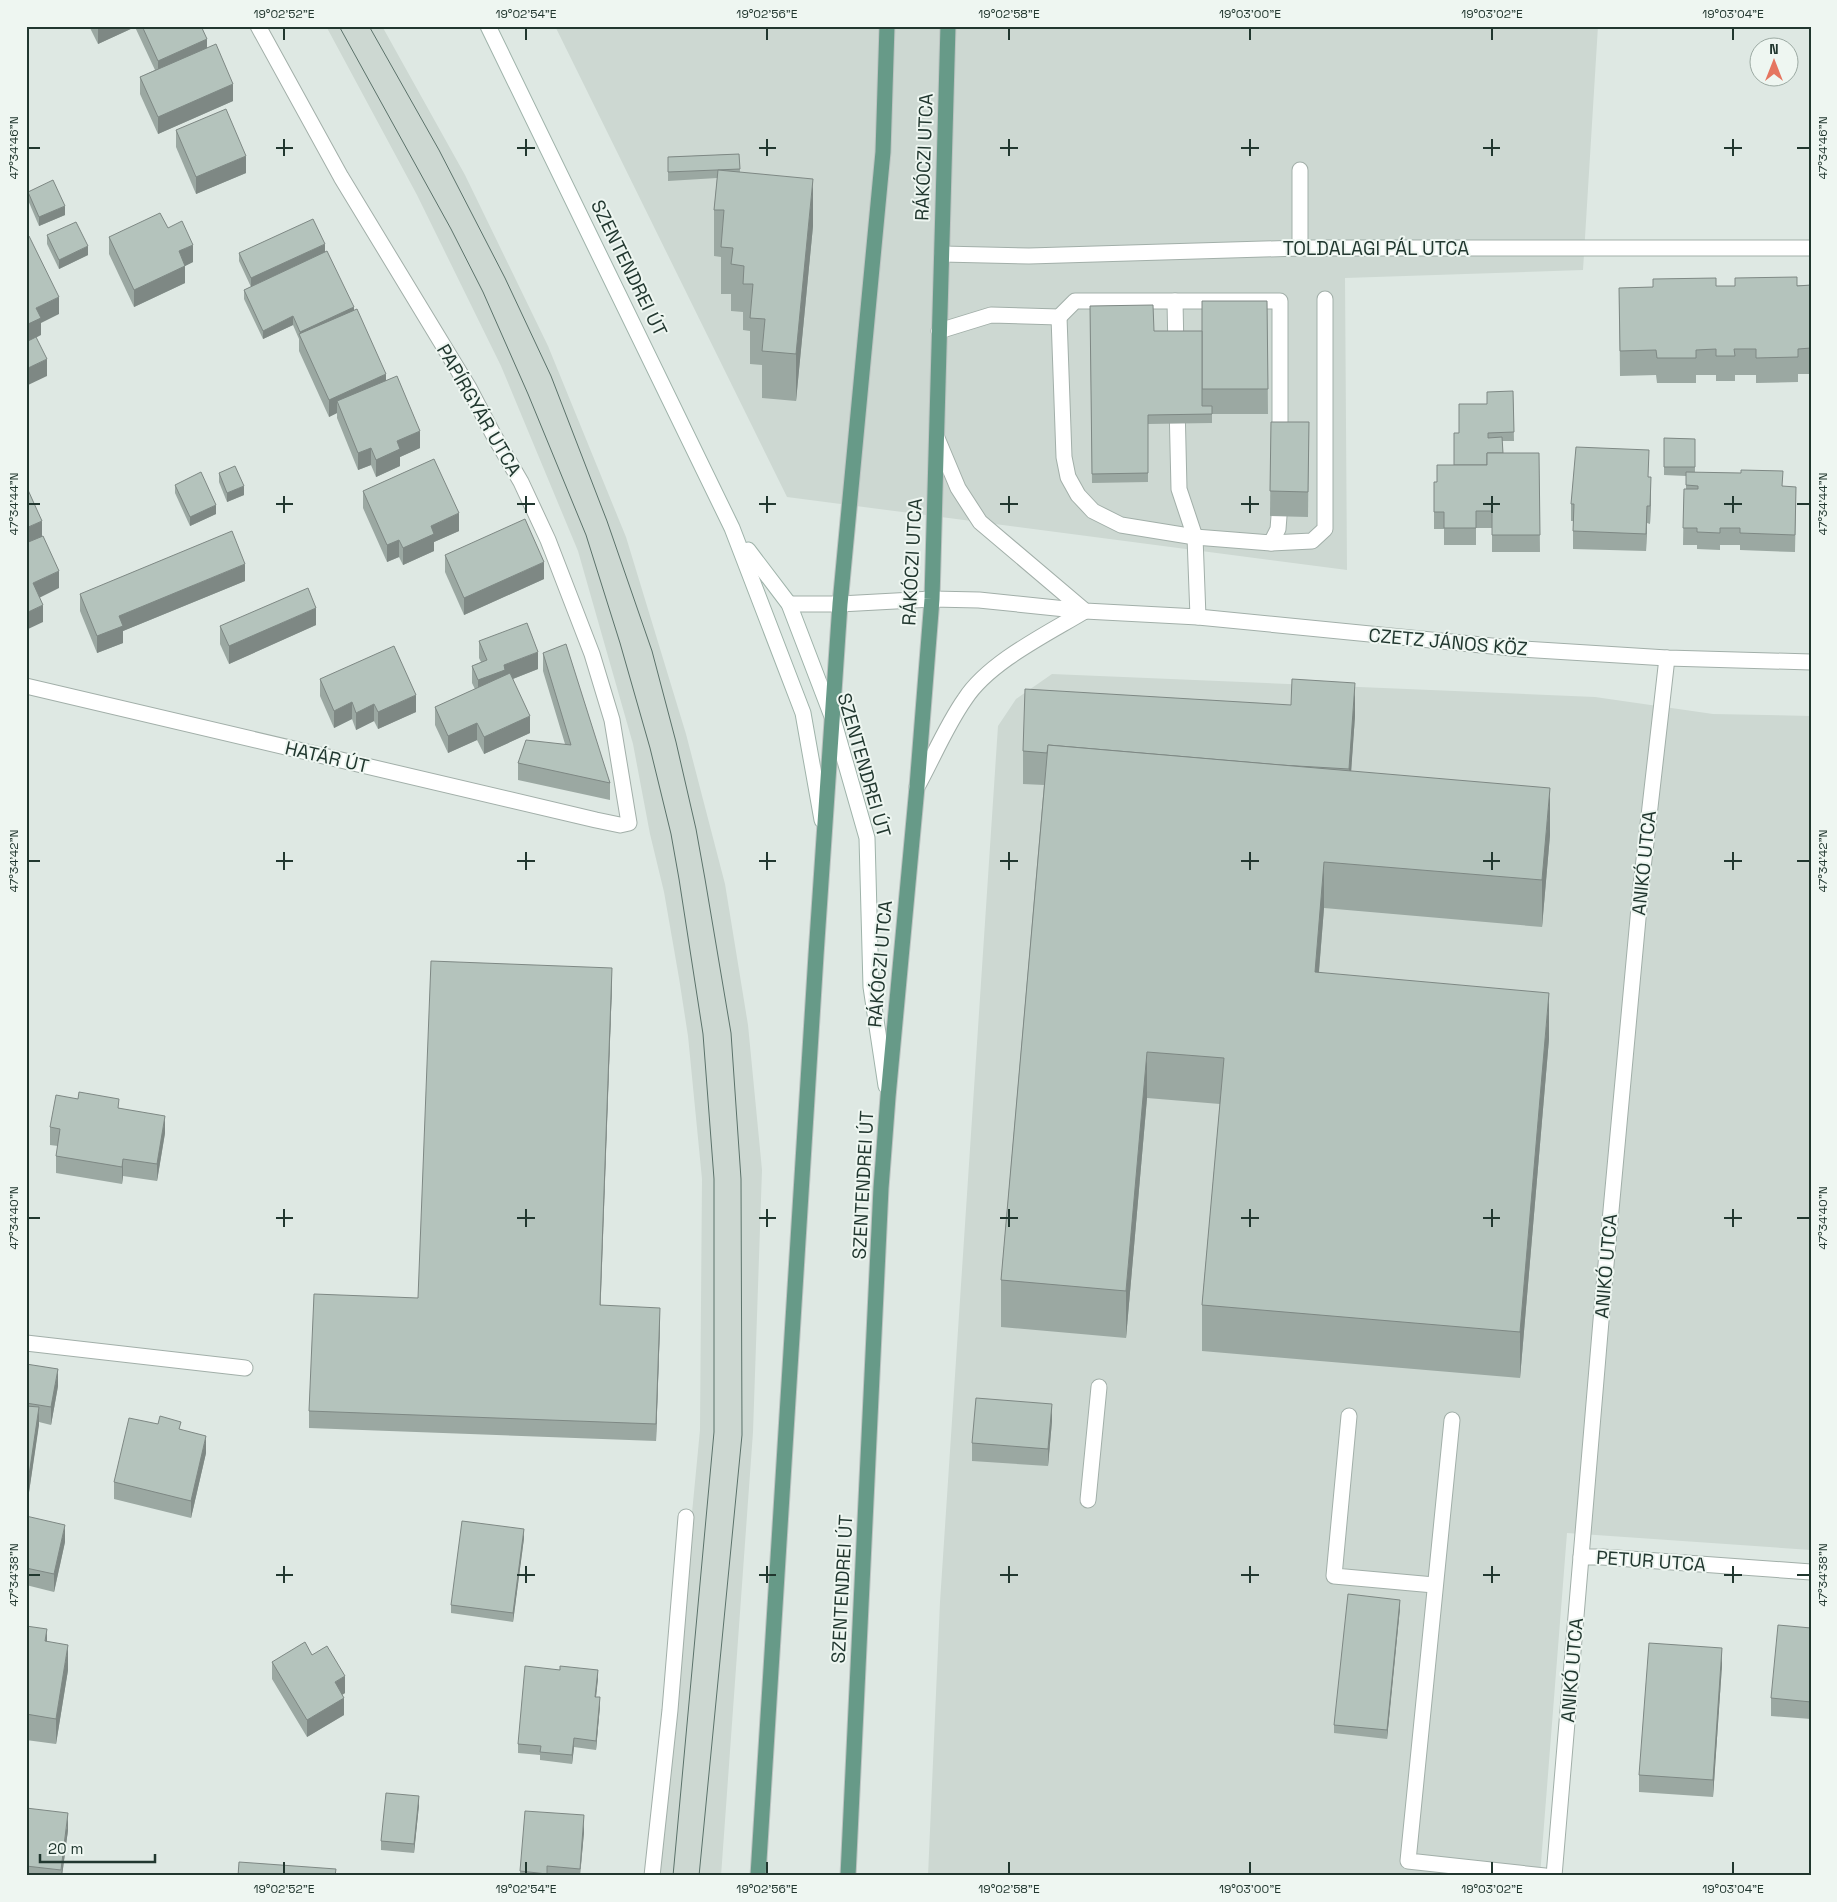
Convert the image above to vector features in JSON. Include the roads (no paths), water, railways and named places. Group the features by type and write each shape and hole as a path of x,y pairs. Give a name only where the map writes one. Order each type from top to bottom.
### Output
{"main road":[{"path":"824,829 840,604 882,152 888,26"},
{"name":"RÁKÓCZI UTCA","path":"888,1097 917,787 932,599 948,26"},
{"name":"SZENTENDREI ÚT","path":"758,1876 824,829"},
{"name":"SZENTENDREI ÚT","path":"848,1876 881,1188 888,1097"}],"street":[{"name":"PAPÍRGYÁR UTCA","path":"258,26 341,177 469,388 521,482 544,531 592,654 612,720 629,823"},
{"name":"SZENTENDREI ÚT","path":"488,26 732,528 804,713 824,829"},
{"path":"1300,170 1300,248"},
{"name":"TOLDALAGI PÁL UTCA","path":"942,254 1029,256 1300,248 1811,248"},
{"path":"1059,317 1064,457 1068,477 1078,495 1093,511 1121,525 1195,537 1272,543 1312,542 1325,529 1325,299"},
{"path":"940,331 991,315 1059,317 1076,301 1280,301 1280,447"},
{"path":"1176,301 1177,370"},
{"path":"1177,390 1179,490 1195,537 1198,617"},
{"path":"917,787 965,698 983,678 1020,650 1086,612 980,522 958,488 937,438"},
{"path":"1272,543 1278,529 1279,516"},
{"name":"SZENTENDREI ÚT","path":"732,528 789,604 833,719 867,838 871,987 888,1097"},
{"name":"CZETZ JÁNOS KÖZ","path":"789,604 840,604 932,599 979,600 1086,612 1198,617 1522,649 1667,658 1811,662"},
{"name":"ANIKÓ UTCA","path":"1554,1876 1603,1297 1639,905 1667,658"},
{"name":"HATÁR ÚT","path":"26,686 596,820 620,825 629,823"},
{"path":"26,1343 245,1368"},
{"path":"1088,1500 1099,1387"},
{"path":"1349,1416 1334,1576 1434,1585"},
{"path":"1452,1420 1434,1585 1408,1861 1545,1876"},
{"path":"652,1876 670,1710 686,1517"},
{"name":"PETUR UTCA","path":"1581,1557 1811,1572"}],"tram line":[{"path":"339,26 451,229 483,292 528,394 586,535 650,748 671,834 703,1034 714,1179 714,1432 673,1876"},
{"path":"369,26 439,150 505,278 551,376 607,521 652,651 676,742 696,829 705,879 731,1033 741,1179 742,1435 699,1876"}]}
